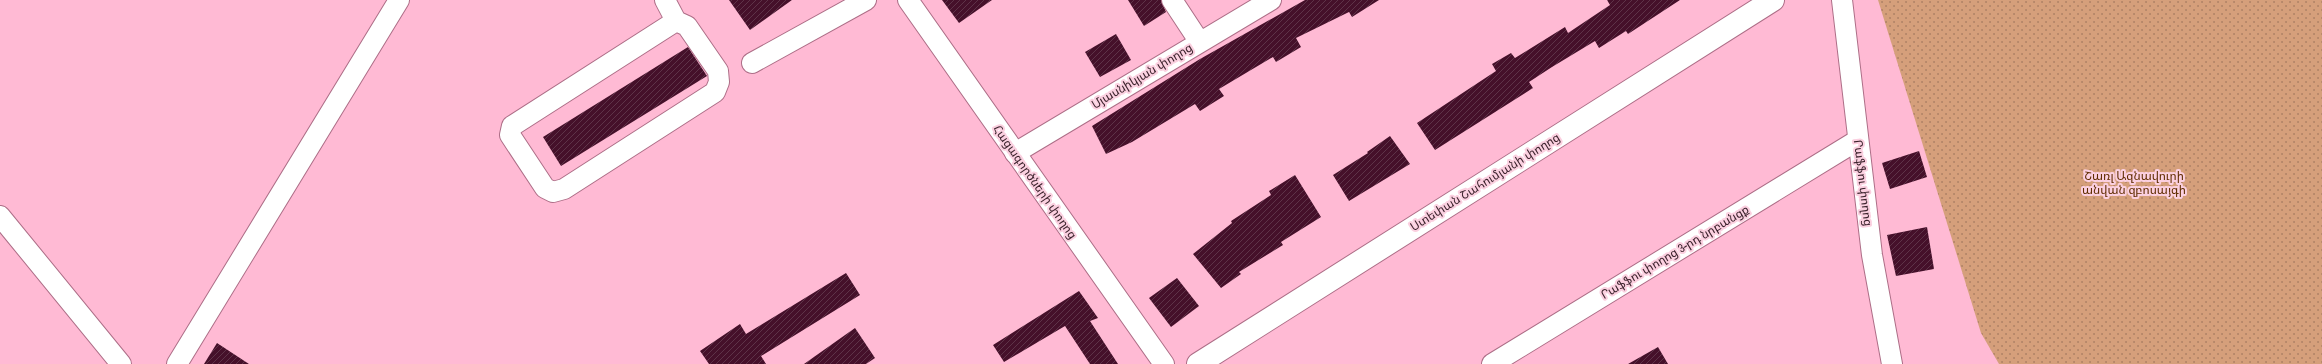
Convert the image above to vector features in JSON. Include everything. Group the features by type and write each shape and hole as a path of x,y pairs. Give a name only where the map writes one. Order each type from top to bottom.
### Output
{"main road":[{"name":"Ստեփան Շահումյանի փողոց","path":"1198,364 1773,0"}],"street":[{"path":"177,364 399,0"},
{"path":"665,0 676,21 687,26 718,72 719,82 715,92 564,189 553,192 545,188 510,135 512,126 676,21"},
{"path":"752,63 866,0"},
{"name":"Հացագործների փողոց","path":"908,0 1164,364"},
{"path":"1172,0 1199,41"},
{"name":"Մյասնիկյան փողոց","path":"1015,153 1199,41 1271,0"},
{"name":"Րաֆֆու փողոց","path":"1842,0 1872,255 1892,364"},
{"name":"Րաֆֆու փողոց 3-րդ նրբանցք","path":"1492,364 1858,140"},
{"path":"0,216 121,364"}],"green space":[{"name":"Շառլ Ազնավուրի անվան զբոսայգի","path":"1878,0 2322,0 2322,364 1999,364 1981,333"}],"building":[{"path":"729,0 792,0 750,30"},
{"path":"942,0 992,0 959,23"},
{"path":"1128,0 1161,0 1166,12 1144,26"},
{"path":"1305,0 1379,0 1352,17 1349,12 1296,38 1301,47 1276,62 1273,57 1219,89 1224,96 1200,111 1195,104 1132,142 1106,154 1092,126 1200,59"},
{"path":"1607,0 1680,0 1628,34 1626,31 1599,48 1595,41 1552,67 1529,82 1533,88 1435,150 1417,123 1496,71 1492,64 1511,53 1515,58 1565,27 1568,33 1610,5"},
{"path":"1116,34 1131,60 1100,77 1085,52"},
{"path":"688,47 707,76 561,166 543,137"},
{"path":"1390,136 1410,164 1349,201 1333,175 1368,153 1367,152"},
{"path":"1919,151 1927,177 1890,189 1882,163"},
{"path":"1295,175 1321,217 1281,242 1283,245 1239,272 1241,274 1221,288 1193,254 1232,223 1231,221 1271,195 1269,191"},
{"path":"1927,227 1934,269 1896,276 1887,235"},
{"path":"846,273 860,295 761,356 766,364 709,364 700,351 740,324 746,334"},
{"path":"1177,278 1199,306 1171,327 1149,298"},
{"path":"1079,291 1098,318 1090,321 1118,364 1090,364 1065,326 1004,362 993,345"},
{"path":"855,328 875,358 866,364 804,364"},
{"path":"217,343 249,364 204,364"},
{"path":"1658,347 1668,364 1628,364"}]}
